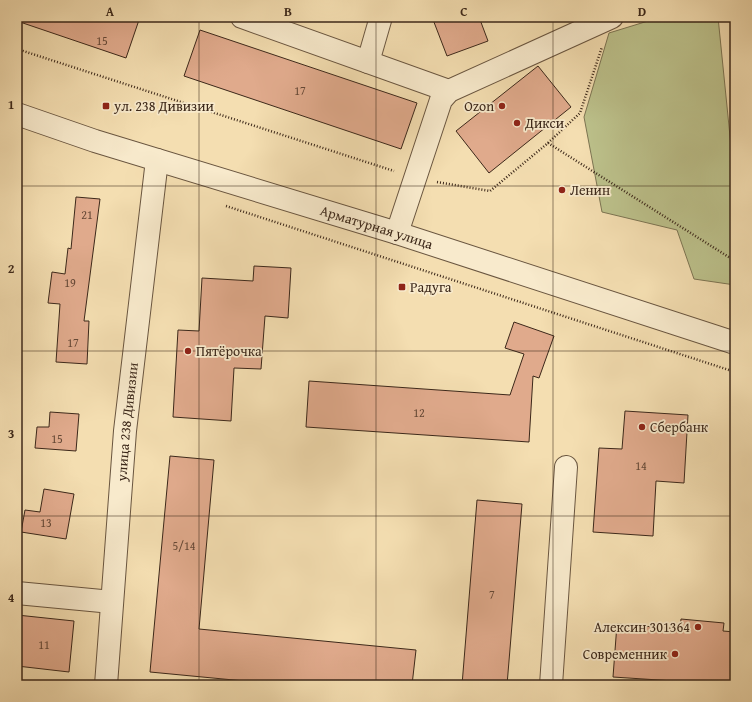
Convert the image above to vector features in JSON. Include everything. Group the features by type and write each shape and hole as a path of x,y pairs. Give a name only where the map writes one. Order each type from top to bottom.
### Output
{"street":[{"path":"242,17 449,90"},
{"path":"368,62 381,17"},
{"path":"397,233 441,100 449,90 612,17"},
{"name":"Арматурная улица","path":"17,114 157,160 397,233 735,343"},
{"name":"улица 238 Дивизии","path":"106,685 125,432 157,160"},
{"path":"551,685 566,467"},
{"path":"17,593 112,602"}],"path":[{"path":"17,49 415,178 490,190 548,143 580,113 605,39"},
{"path":"548,143 735,261"},
{"path":"222,205 735,372"}],"green space":[{"path":"661,17 718,17 735,186 735,285 694,279 677,230 602,212 584,117 609,33"}],"building":[{"path":"17,17 140,17 126,58 17,21"},
{"path":"432,17 479,17 488,41 447,56"},
{"path":"200,30 417,103 401,149 184,76"},
{"path":"538,66 571,107 489,173 456,131"},
{"path":"76,197 100,199 84,321 89,321 87,364 56,362 60,304 48,303 52,272 65,274 68,248 71,249"},
{"path":"254,266 291,268 288,318 265,316 261,369 234,368 231,421 173,417 178,330 199,331 202,278 253,281"},
{"path":"514,322 554,336 539,378 533,376 529,442 306,427 309,381 510,395 524,354 505,348"},
{"path":"625,411 688,415 684,483 656,481 653,536 593,532 599,448 622,449"},
{"path":"50,412 79,414 76,451 35,448 37,427 49,427"},
{"path":"170,456 214,460 199,629 416,650 412,685 286,685 150,672"},
{"path":"44,489 74,494 66,539 21,532 25,510 40,512"},
{"path":"477,500 522,504 507,685 462,685"},
{"path":"17,615 74,621 69,672 17,666"},
{"name":"Современник","path":"681,619 724,623 723,631 735,632 735,685 613,677 617,624 680,629"}],"place":[{"name":"ул. 238 Дивизии","path":"106,106"},
{"name":"Ozon","path":"502,106"},
{"name":"Дикси","path":"517,123"},
{"name":"Ленин","path":"562,190"},
{"name":"Радуга","path":"402,287"},
{"name":"Пятёрочка","path":"188,351"},
{"name":"Сбербанк","path":"642,427"},
{"name":"Алексин 301364","path":"698,627"},
{"name":"Современник","path":"675,654"}]}
